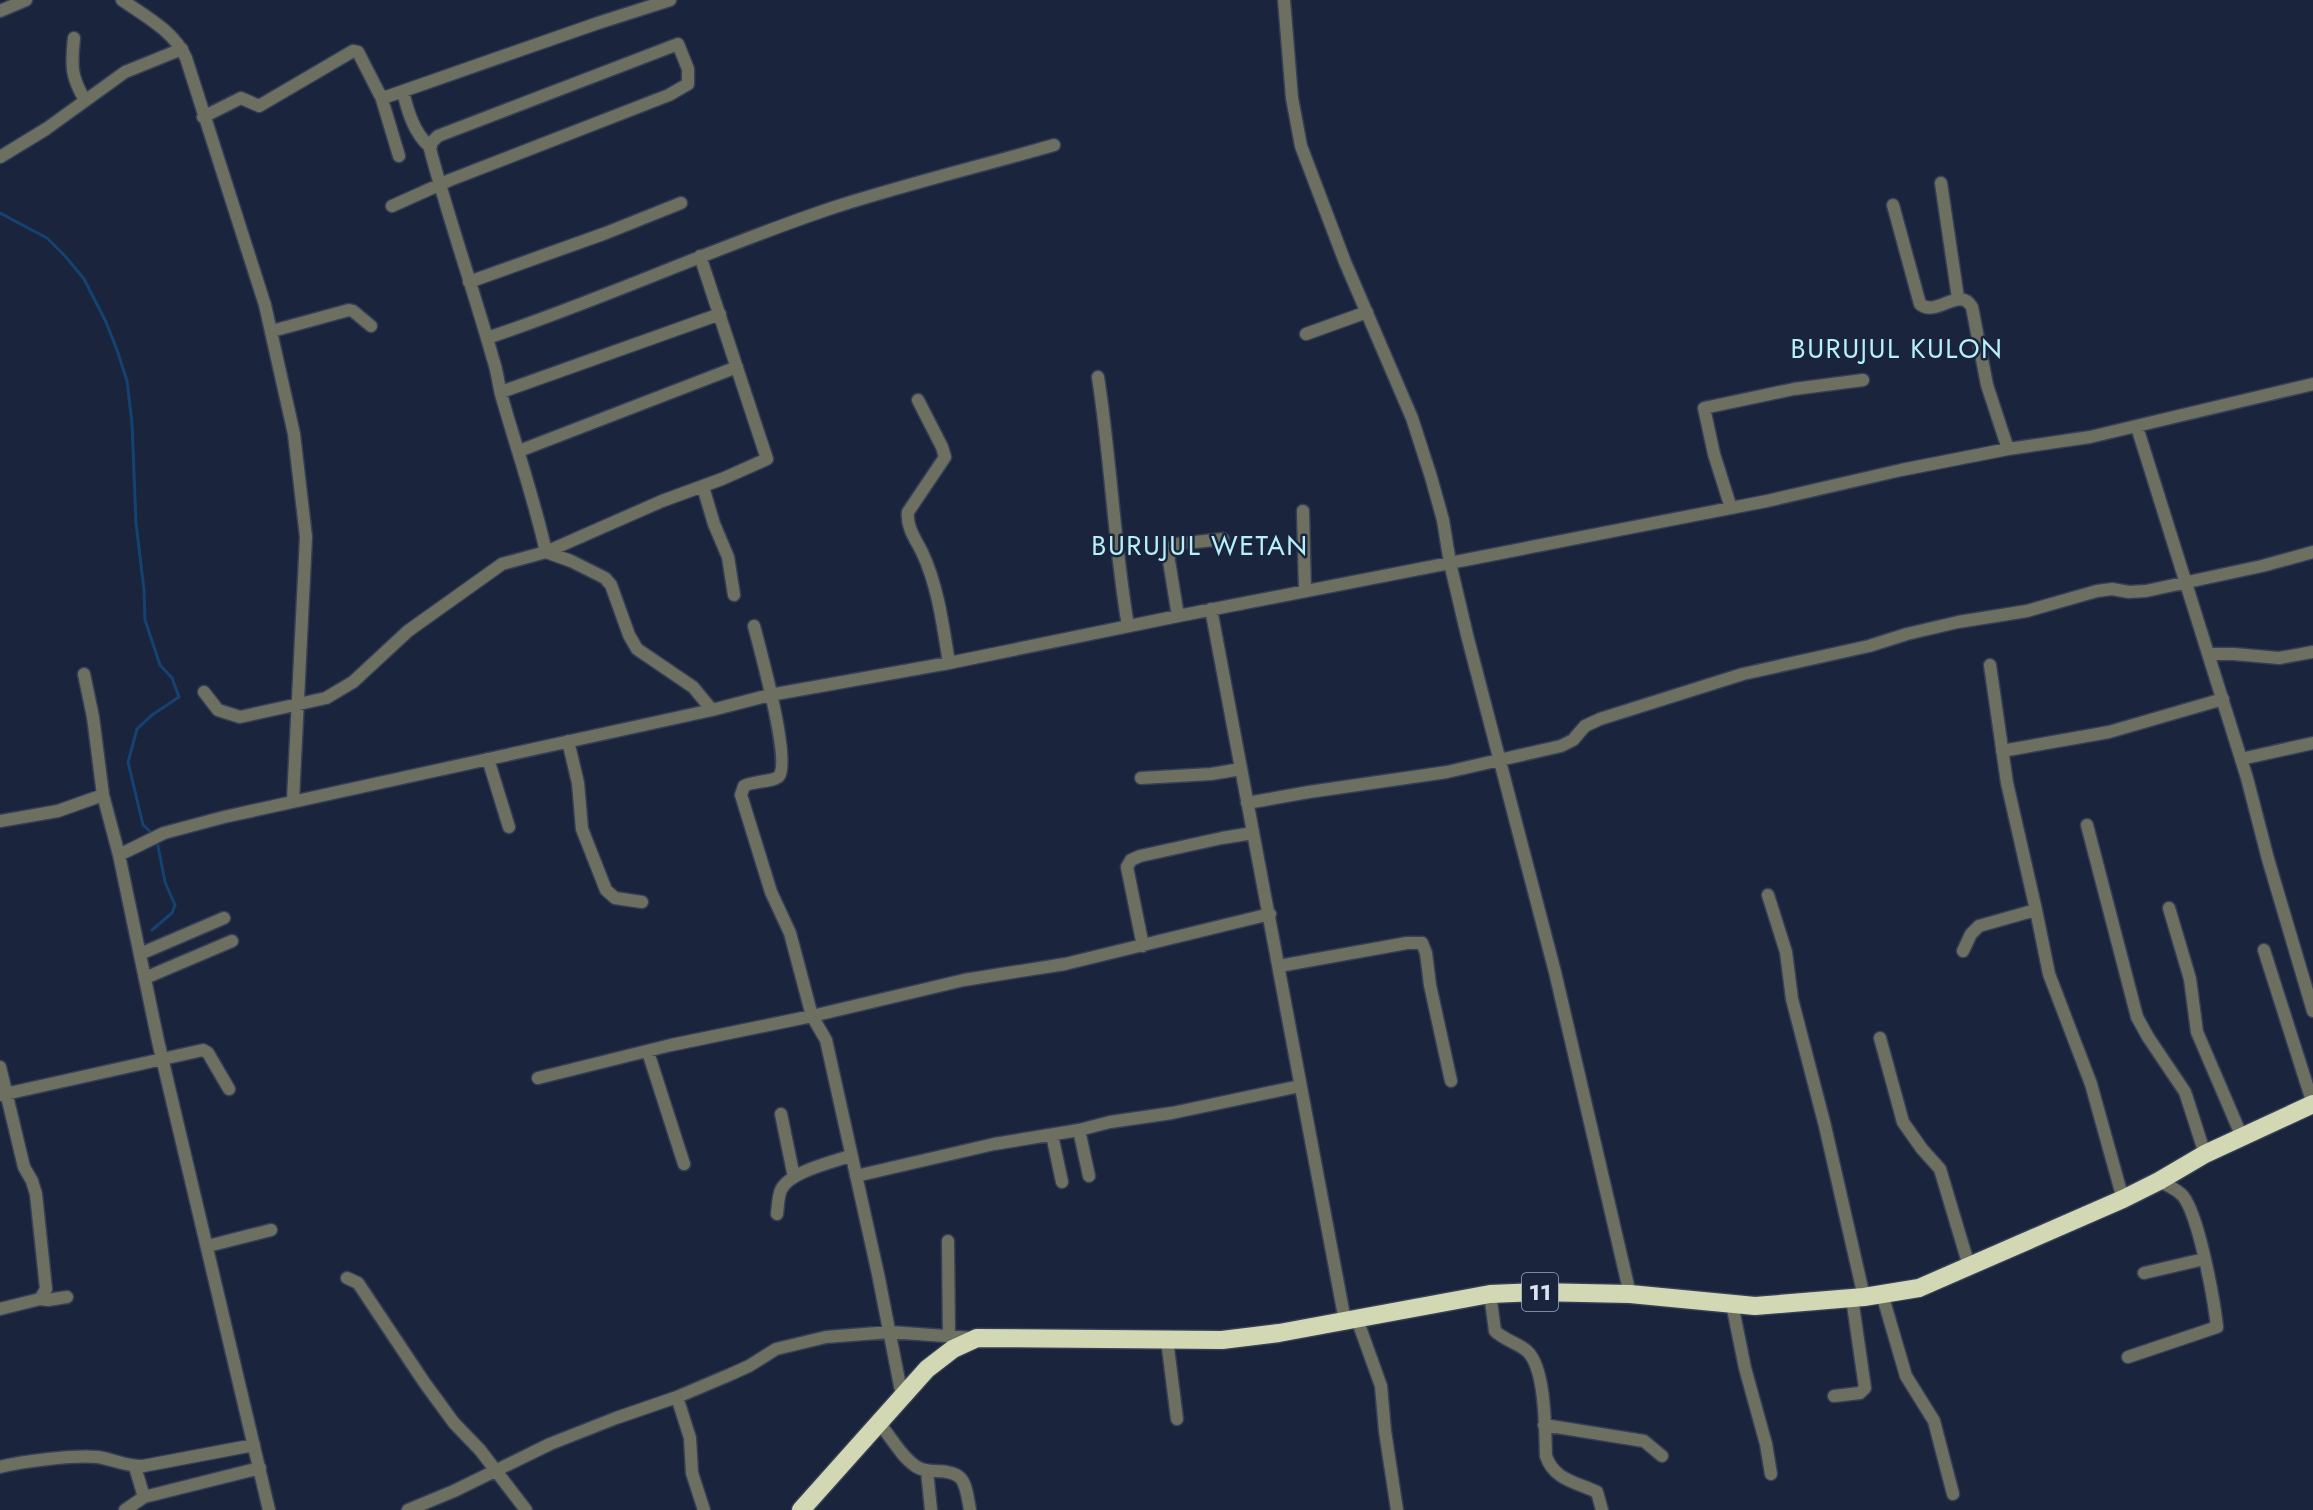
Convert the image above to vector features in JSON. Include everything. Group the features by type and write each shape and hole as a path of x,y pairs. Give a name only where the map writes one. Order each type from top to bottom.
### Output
{"highway":[{"name":"11","path":"801,1510 880,1424 902,1396 939,1358 953,1348 977,1338 1222,1340 1351,1320 1490,1294 1536,1292 1630,1294 1755,1306 1858,1298 1919,1288 2123,1198 2159,1181 2205,1154 2313,1104"}],"street":[{"path":"0,11 26,0"},
{"path":"122,0 166,31 182,49 272,331 294,434 306,537 293,800"},
{"path":"381,96 403,92 670,0"},
{"path":"1284,0 1292,98 1301,146 1412,418 1431,477 1443,520 1450,563 1555,972 1630,1294"},
{"path":"74,38 72,69 77,86 86,100"},
{"path":"392,206 571,132 669,95 688,84 688,69 678,44 438,136 430,147"},
{"path":"0,157 46,129 124,72 182,49"},
{"path":"203,117 241,98 259,106 353,51 358,52 381,96 399,156"},
{"path":"403,92 407,109 418,134 430,147 535,504 546,552"},
{"path":"487,338 835,207 1054,145"},
{"path":"1941,183 1958,298"},
{"path":"469,282 606,233 681,203"},
{"path":"1893,205 1920,304 1925,308 1930,308 1958,298 1965,299 1972,307 1988,385 2008,449"},
{"path":"204,692 218,710 240,717 315,702 343,690 408,631 502,564 546,552 662,501 703,487 767,459 700,256"},
{"path":"272,331 349,310 371,326"},
{"path":"1306,334 1367,312"},
{"path":"501,392 720,314"},
{"path":"519,451 737,367"},
{"path":"1098,377 1128,626"},
{"path":"1731,508 1714,454 1704,408 1794,389 1863,380"},
{"path":"119,855 164,833 293,800 712,710 770,695 949,663 1211,609 1731,508 2008,449 2090,437 2313,384"},
{"path":"918,400 945,456 908,512 908,522 934,584 949,663"},
{"path":"2137,427 2223,699 2313,1011"},
{"path":"703,487 714,524 728,557 734,595"},
{"path":"1303,511 1305,591"},
{"path":"1178,616 1168,553 1171,547 1177,544 1223,539"},
{"path":"546,552 578,564 605,578 611,585 629,635 637,649 693,687 712,710"},
{"path":"1247,803 1447,772 1500,760 1567,744 1585,726 1600,719 1743,674 1869,646 1958,622 2027,611 2097,591 2112,589 2138,592 2262,566 2313,552"},
{"path":"1211,609 1270,914 1300,1086 1351,1320 1381,1386 1397,1510"},
{"path":"754,626 779,733 780,773 774,780 757,781 744,786 741,795 771,892 789,933 812,1016 826,1040 902,1396"},
{"path":"2209,654 2279,658 2313,652"},
{"path":"1990,665 2002,751 2018,836 2049,974 2091,1084 2123,1198"},
{"path":"84,674 93,717 103,795 119,855 163,1058 269,1510"},
{"path":"2002,751 2109,732 2223,699"},
{"path":"568,741 578,783 584,838 606,890 615,898 642,902"},
{"path":"2241,759 2313,743"},
{"path":"489,759 509,827"},
{"path":"1141,778 1211,774 1241,769"},
{"path":"0,821 58,811 103,795"},
{"path":"2087,825 2137,1017 2185,1092 2205,1154"},
{"path":"1143,946 1127,867 1129,861 1140,856 1253,833"},
{"path":"1768,895 1786,952 1792,999 1825,1126 1858,1298 1865,1388 1860,1393 1834,1396"},
{"path":"2169,908 2190,979 2198,1032 2242,1137"},
{"path":"1964,951 1971,934 1979,926 2036,910"},
{"path":"538,1078 671,1045 812,1016 963,980 1065,964 1270,914"},
{"path":"140,954 224,918"},
{"path":"145,978 232,941"},
{"path":"1279,966 1407,943 1422,943 1426,953 1430,985 1451,1081"},
{"path":"2264,950 2313,1104"},
{"path":"1880,1038 1903,1122 1940,1169 1970,1266"},
{"path":"3,1094 195,1051 207,1051 229,1089"},
{"path":"648,1052 684,1164"},
{"path":"0,1066 3,1094 24,1167 34,1185 37,1202 45,1289 40,1299"},
{"path":"856,1176 994,1144 1172,1113 1300,1086"},
{"path":"781,1114 794,1177"},
{"path":"1079,1130 1089,1176"},
{"path":"1052,1135 1062,1182"},
{"path":"777,1214 780,1191 794,1177 850,1156"},
{"path":"2128,1357 2217,1327 2204,1260 2192,1216 2184,1197 2159,1181"},
{"path":"208,1246 271,1230"},
{"path":"948,1241 949,1336"},
{"path":"2144,1273 2204,1260"},
{"path":"347,1278 358,1283 442,1407 496,1470 526,1510"},
{"path":"1490,1294 1495,1331 1529,1353 1536,1367 1541,1389 1545,1456 1548,1463 1563,1479 1597,1492 1602,1510"},
{"path":"1882,1294 1906,1376 1934,1421 1953,1494"},
{"path":"0,1309 40,1299 44,1301 67,1297"},
{"path":"1731,1304 1745,1368 1766,1444 1771,1474"},
{"path":"408,1510 550,1444 677,1397 749,1366 766,1354 783,1347 826,1337 890,1332 977,1338"},
{"path":"1167,1340 1177,1419"},
{"path":"677,1397 690,1438 692,1473 704,1510"},
{"path":"880,1424 916,1467 927,1471 954,1473 965,1484 970,1510"},
{"path":"1544,1425 1644,1441 1662,1456"},
{"path":"0,1467 31,1461 87,1457 135,1467 254,1445"},
{"path":"135,1467 144,1497"},
{"path":"124,1510 144,1497 260,1468"},
{"path":"927,1471 931,1510"}],"waterway":[{"path":"0,213 47,238 84,279 106,322 127,381 132,423 136,523 145,620 160,665 172,678 179,697 152,715 137,729 128,762 143,825 154,835"},
{"path":"152,930 172,913 175,905 165,882 157,841"}],"district":[{"name":"BURUJUL KULON","path":"1897,349"},
{"name":"BURUJUL WETAN","path":"1200,546"}]}
